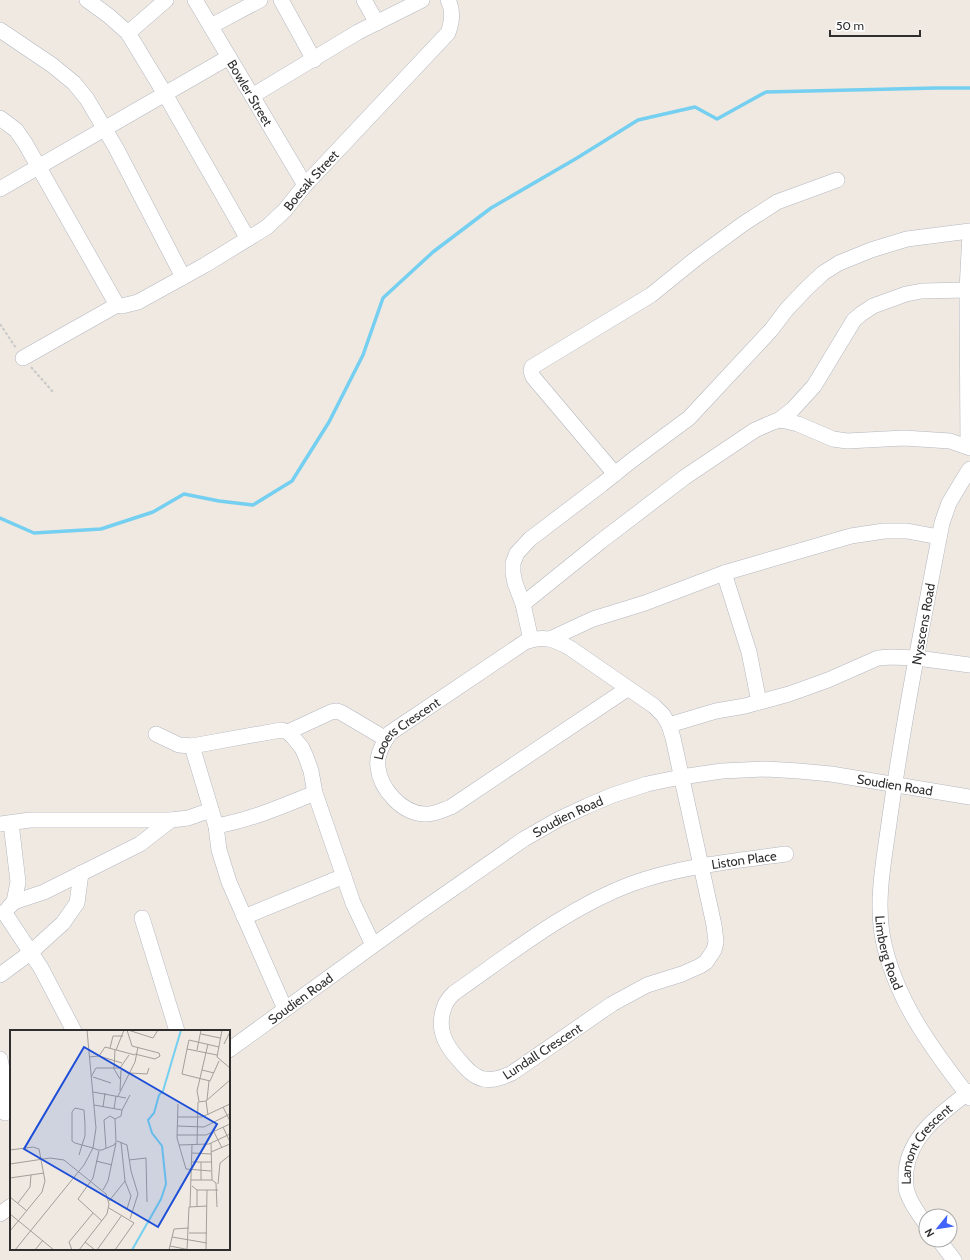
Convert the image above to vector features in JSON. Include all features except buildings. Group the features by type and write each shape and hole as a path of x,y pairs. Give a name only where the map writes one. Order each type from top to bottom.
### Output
{"street":[{"path":"87,0 109,16 128,33 165,94 248,239"},
{"path":"128,33 166,0"},
{"name":"Bowler Street","path":"195,0 305,185"},
{"path":"211,26 260,0"},
{"path":"281,0 314,60"},
{"path":"364,0 377,23"},
{"path":"252,96 314,60 358,32 422,0"},
{"name":"Boesak Street","path":"23,358 117,304 122,306 138,302 267,227 285,210 305,185 448,33 451,25 452,14 451,5 448,0"},
{"path":"0,30 52,65 74,82 87,99 146,204 183,277"},
{"path":"0,189 229,57"},
{"path":"0,118 16,130 25,143 117,304"},
{"path":"615,474 533,377 531,371 532,367 651,295 698,257 743,224 777,202 837,180"},
{"path":"531,640 523,604 513,573 513,563 517,554 530,539 689,418 771,330 787,309 823,273 839,263 870,250 907,239 970,230"},
{"path":"779,420 798,424 833,439 847,441 904,438 950,441 969,448 967,290 970,234"},
{"path":"523,604 600,542 685,477 755,430 779,420 793,409 814,386 854,320 861,314 873,306 906,294 922,291 967,290"},
{"name":"Nysscens Road","path":"895,785 916,658 942,524 949,504 970,469"},
{"path":"550,639 593,619 645,603 724,573 851,536 884,531 908,531 939,537"},
{"path":"724,573 749,652 759,702"},
{"name":"Looers Crescent","path":"627,689 451,807 434,814 423,814 408,810 397,802 387,791 381,780 378,767 379,754 383,742 390,733 525,642 540,638 557,640 654,706 663,715 669,725 681,777"},
{"path":"669,725 789,694 878,658 916,658 970,665"},
{"path":"288,732 326,714 336,711 386,739"},
{"path":"156,734 179,745 192,746 281,730 288,732 302,748 306,757 311,771 315,793 353,902 374,946"},
{"path":"192,746 216,826 218,850 244,917 285,1009"},
{"name":"Soudien Road","path":"230,1049 524,839 559,819 613,795 648,784 681,777 722,771 766,769 799,770 831,774 970,797"},
{"name":"Lundall Crescent","path":"681,777 701,866 714,925 716,942 714,950 706,962 682,974 646,985 612,1004 512,1073 496,1079 482,1079 469,1072 451,1051 445,1041 441,1026 441,1018 446,1003 454,992 541,932 589,903 630,884 668,872 701,866"},
{"name":"Limberg Road","path":"895,785 880,890 882,934 891,970 905,1002 929,1043 969,1094"},
{"path":"216,826 255,817 315,793"},
{"path":"6,909 18,882 5,824 30,820 171,820 188,818 211,810"},
{"path":"6,909 44,892 140,844 171,820"},
{"name":"Liston Place","path":"701,866 786,854"},
{"path":"0,975 30,953 63,923 77,903 81,873"},
{"path":"244,917 344,876"},
{"path":"6,909 30,953 41,968 73,1030"},
{"path":"142,918 177,1030"},
{"path":"0,1059 4,1079 6,1115"},
{"name":"Lamont Crescent","path":"918,1212 907,1192 905,1180 907,1160 914,1143 926,1128 969,1094"},
{"path":"0,1214 10,1207"},
{"path":"945,1248 954,1260"}],"waterway":[{"path":"0,518 34,533 101,529 153,512 184,494 219,501 253,505 292,481 329,422 363,355 383,298 433,252 491,208 577,158 638,120 695,107 717,119 766,92 970,88"}]}
